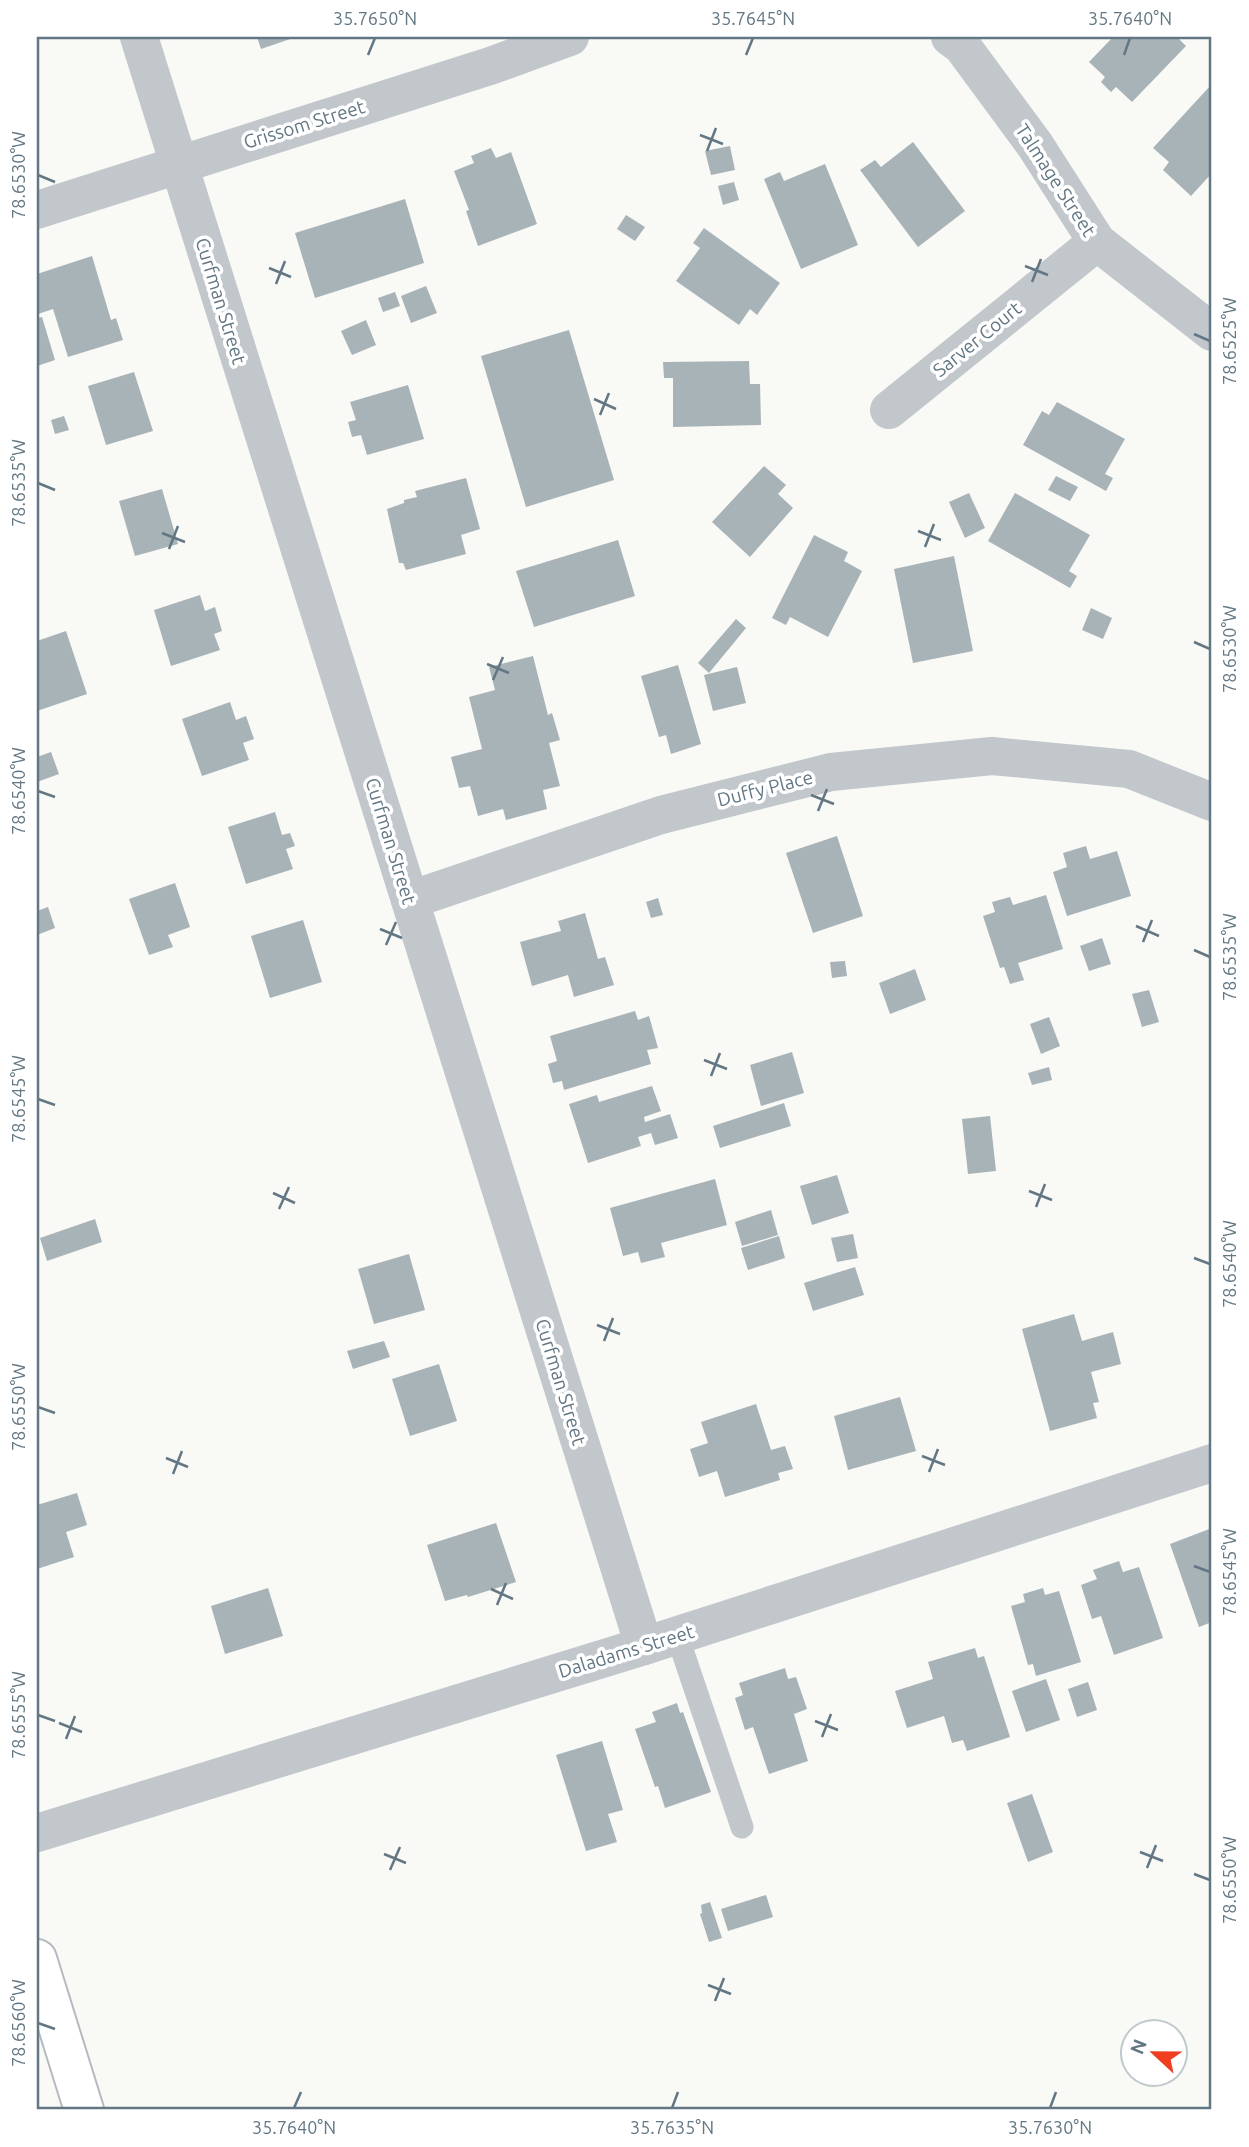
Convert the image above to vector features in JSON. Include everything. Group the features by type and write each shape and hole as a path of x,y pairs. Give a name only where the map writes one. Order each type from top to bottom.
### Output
{"main road":[{"path":"37,1959 84,2110"}],"street":[{"name":"Curfman Street","path":"139,37 410,900 661,1641"},
{"name":"Grissom Street","path":"37,210 490,66 570,37"},
{"name":"Talmage Street","path":"950,37 962,46 1035,145 1097,242 1212,332"},
{"name":"Sarver Court","path":"889,410 1097,242"},
{"name":"Duffy Place","path":"410,900 661,815 831,772 992,756 1129,769 1212,802"},
{"name":"Daladams Street","path":"37,1833 661,1641 1212,1463"}],"lane":[{"path":"661,1641 742,1827"}],"building":[{"path":"257,37 296,37 261,49"},
{"path":"1113,37 1177,37 1186,46 1132,102 1116,87 1111,92 1101,82 1105,77 1089,62"},
{"path":"1211,85 1212,173 1191,196 1163,170 1169,162 1153,148"},
{"path":"913,142 965,211 918,247 860,170 875,160 881,167"},
{"path":"730,146 735,170 711,175 705,151"},
{"path":"491,148 496,158 511,152 537,224 478,246 466,211 469,210 454,171 474,163 471,156"},
{"path":"825,164 858,245 801,269 764,179 780,172 784,181"},
{"path":"734,182 739,200 723,205 718,186"},
{"path":"405,199 424,263 315,298 295,233"},
{"path":"626,215 645,227 635,241 617,229"},
{"path":"704,228 780,283 757,315 750,309 739,325 676,281 700,248 693,243"},
{"path":"92,256 111,320 116,318 123,340 68,357 53,309 38,314 37,274"},
{"path":"426,286 437,313 411,323 401,296"},
{"path":"395,292 400,306 383,312 378,298"},
{"path":"42,317 55,360 37,366 37,318"},
{"path":"366,320 376,345 352,355 341,331"},
{"path":"569,330 614,480 526,507 481,356"},
{"path":"749,361 750,384 760,384 761,425 673,427 673,378 664,378 663,362"},
{"path":"134,372 153,431 106,445 88,386"},
{"path":"408,385 424,439 367,455 361,435 352,437 348,422 356,420 350,402"},
{"path":"1057,402 1125,439 1105,474 1113,478 1106,491 1023,445 1042,411 1049,415"},
{"path":"64,416 69,430 55,434 51,420"},
{"path":"764,466 786,485 778,494 793,508 750,557 712,522"},
{"path":"1056,476 1078,487 1070,501 1048,490"},
{"path":"466,478 480,529 461,535 466,554 406,570 403,563 399,563 387,509 417,497 415,491"},
{"path":"162,489 178,544 135,556 119,501"},
{"path":"969,493 985,528 965,538 949,502"},
{"path":"1015,493 1090,535 1069,571 1077,576 1070,588 988,541"},
{"path":"814,535 848,552 844,561 862,571 828,637 790,617 786,625 772,618"},
{"path":"618,540 635,596 534,627 516,571"},
{"path":"954,556 973,651 913,663 894,569"},
{"path":"200,595 205,611 215,607 222,631 214,634 220,650 171,666 154,610"},
{"path":"1091,608 1112,618 1103,639 1082,630"},
{"path":"736,619 746,628 709,673 698,663"},
{"path":"66,631 87,694 37,711 37,641"},
{"path":"533,656 548,715 552,713 560,740 549,743 560,786 543,790 547,809 506,820 503,809 478,816 470,786 459,788 451,757 482,749 469,697 495,690 489,667"},
{"path":"678,665 701,744 671,754 666,735 659,737 641,676"},
{"path":"737,667 746,703 713,711 704,675"},
{"path":"230,702 236,720 246,716 254,739 243,743 249,760 202,776 182,719"},
{"path":"51,752 59,774 37,782 37,757"},
{"path":"275,812 282,835 290,833 295,846 286,849 293,869 246,884 228,827"},
{"path":"837,836 863,916 813,933 786,853"},
{"path":"1086,846 1090,859 1117,851 1131,896 1067,916 1053,872 1067,867 1063,853"},
{"path":"175,883 190,927 168,935 173,947 149,955 129,899"},
{"path":"1046,895 1063,949 1018,963 1024,980 1010,984 1004,967 1000,968 983,916 995,912 992,902 1010,897 1013,905"},
{"path":"658,898 663,915 651,918 646,902"},
{"path":"48,907 55,928 37,935 37,911"},
{"path":"585,913 598,959 605,957 614,985 574,997 568,975 532,986 520,942 561,931 558,921"},
{"path":"303,920 322,982 270,998 251,936"},
{"path":"1102,938 1111,964 1089,971 1080,946"},
{"path":"845,961 847,976 832,978 830,962"},
{"path":"915,969 926,1000 890,1014 879,983"},
{"path":"1149,990 1159,1022 1142,1027 1132,994"},
{"path":"635,1011 638,1020 649,1016 658,1048 647,1050 651,1064 564,1090 562,1081 553,1083 548,1064 557,1061 550,1036"},
{"path":"1049,1017 1060,1046 1041,1054 1030,1024"},
{"path":"792,1052 804,1093 761,1106 750,1065"},
{"path":"1049,1067 1052,1080 1032,1085 1028,1073"},
{"path":"652,1086 661,1111 644,1117 645,1122 670,1114 678,1138 655,1145 651,1133 638,1137 641,1146 588,1163 569,1104 597,1095 599,1102"},
{"path":"784,1103 791,1126 720,1148 713,1126"},
{"path":"990,1116 996,1171 968,1174 962,1119"},
{"path":"837,1175 849,1213 812,1225 800,1186"},
{"path":"715,1179 727,1225 661,1243 665,1257 641,1263 638,1252 623,1256 610,1208"},
{"path":"771,1210 778,1235 742,1246 735,1222"},
{"path":"95,1219 102,1242 47,1261 40,1238"},
{"path":"853,1234 858,1258 837,1262 831,1238"},
{"path":"779,1236 785,1258 748,1270 741,1248"},
{"path":"409,1254 425,1310 374,1324 358,1269"},
{"path":"855,1267 864,1295 813,1311 804,1283"},
{"path":"1074,1314 1082,1341 1113,1332 1121,1364 1091,1372 1099,1402 1093,1403 1097,1418 1050,1431 1022,1329"},
{"path":"384,1341 390,1357 353,1369 347,1351"},
{"path":"439,1364 457,1421 410,1436 392,1379"},
{"path":"900,1397 916,1451 848,1470 834,1416"},
{"path":"756,1404 771,1450 785,1446 793,1469 778,1473 780,1480 725,1497 717,1471 699,1477 690,1449 708,1443 701,1422"},
{"path":"77,1493 87,1525 66,1532 74,1557 37,1569 37,1505"},
{"path":"496,1523 516,1582 445,1601 427,1545"},
{"path":"1212,1528 1212,1622 1199,1627 1170,1544"},
{"path":"1119,1561 1123,1572 1139,1567 1163,1638 1114,1655 1101,1616 1092,1619 1081,1585 1097,1579 1093,1570"},
{"path":"268,1588 283,1636 225,1654 211,1606"},
{"path":"1043,1588 1045,1595 1059,1591 1081,1662 1036,1676 1033,1664 1028,1665 1011,1606 1025,1602 1023,1594"},
{"path":"975,1648 978,1658 984,1656 1010,1737 967,1751 963,1740 952,1743 944,1716 907,1728 895,1691 933,1679 928,1662"},
{"path":"785,1668 788,1679 796,1677 807,1709 794,1714 808,1761 769,1774 753,1727 745,1730 735,1698 743,1695 739,1683"},
{"path":"1046,1679 1060,1720 1026,1732 1012,1691"},
{"path":"1088,1682 1097,1710 1077,1717 1068,1689"},
{"path":"677,1703 680,1713 683,1712 711,1792 665,1808 635,1729 656,1722 652,1712"},
{"path":"602,1741 623,1810 608,1814 617,1842 586,1851 556,1755"},
{"path":"1032,1794 1053,1852 1028,1862 1007,1803"},
{"path":"766,1895 773,1917 728,1931 721,1909"},
{"path":"710,1902 722,1938 709,1942 700,1914 701,1905"}]}
